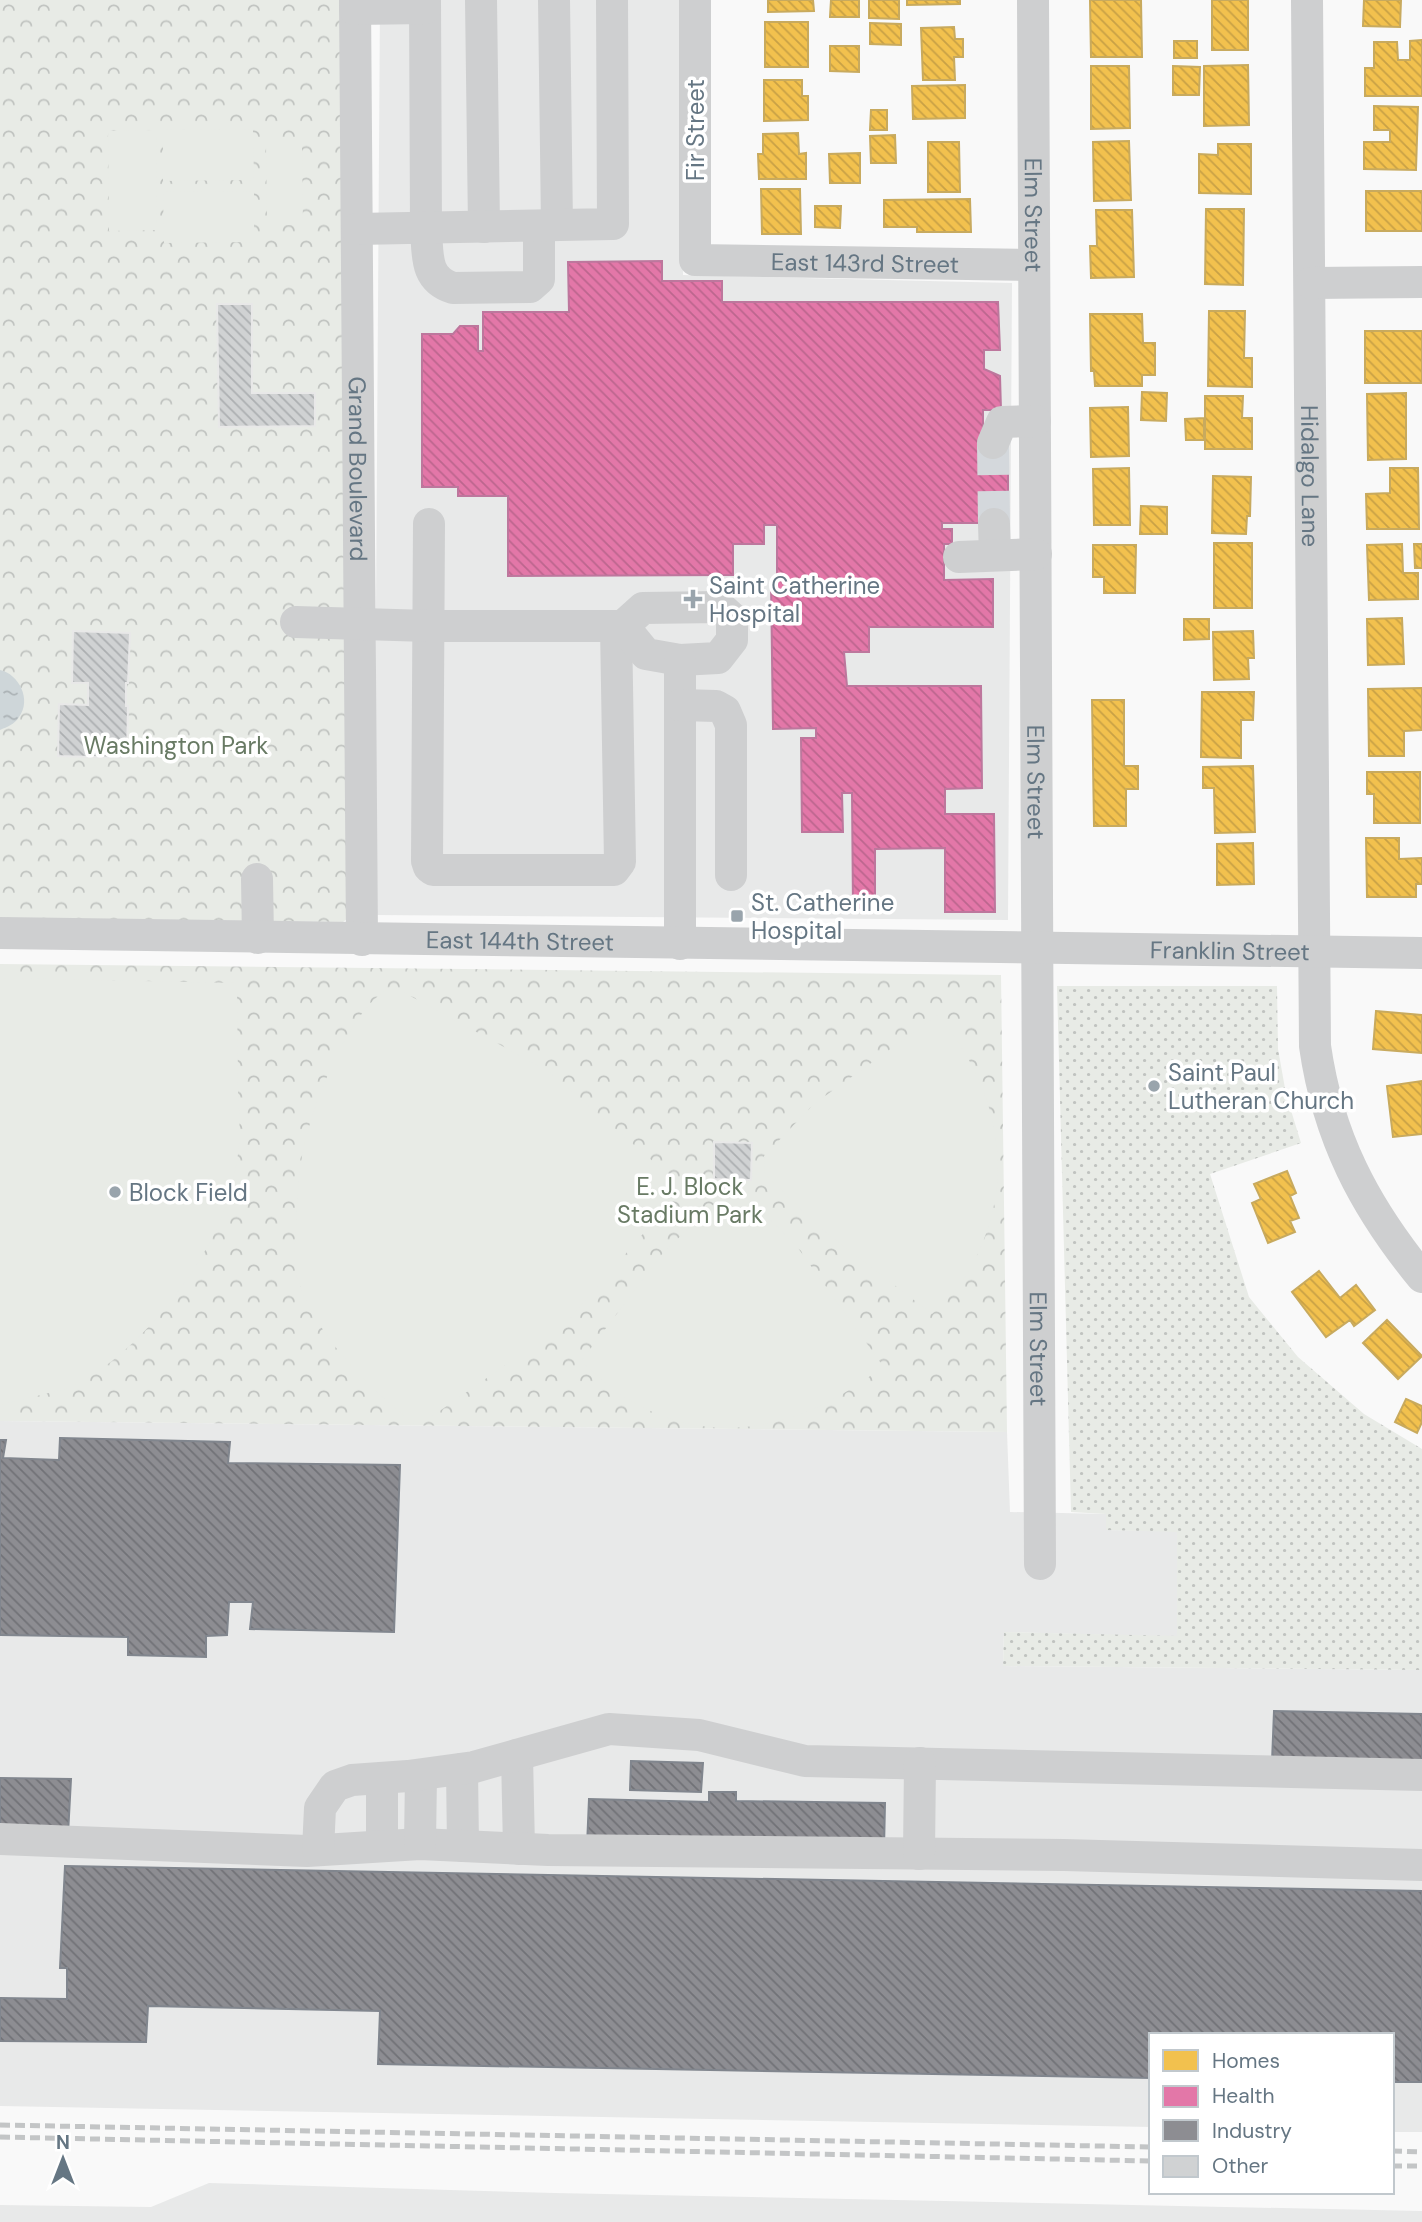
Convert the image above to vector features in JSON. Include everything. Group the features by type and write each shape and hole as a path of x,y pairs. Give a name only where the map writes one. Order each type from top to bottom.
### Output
{"street":[{"path":"481,0 484,227"},
{"path":"355,5 425,4 426,228 429,258 434,277 442,285 464,289 530,287 539,279 548,226 554,0"},
{"path":"357,229 613,224 612,0"},
{"name":"Fir Street","path":"695,0 695,260"},
{"name":"Elm Street","path":"1033,0 1040,1564"},
{"name":"Hidalgo Lane","path":"1307,0 1315,1046 1320,1082 1336,1135 1350,1169 1399,1249 1422,1277"},
{"name":"Grand Boulevard","path":"355,5 362,940"},
{"name":"East 143rd Street","path":"695,260 1034,265"},
{"path":"1311,283 1422,282"},
{"path":"993,443 1002,422 1035,421"},
{"path":"429,524 429,867 433,870 614,870 620,862 620,626"},
{"path":"994,524 995,555"},
{"path":"959,557 1036,554"},
{"path":"296,622 428,626 620,626 643,608 720,607 732,618 732,640 718,658 680,660 646,654 620,626"},
{"path":"680,660 680,944"},
{"path":"680,705 716,706 725,711 731,725 731,875"},
{"path":"257,879 258,938"},
{"name":"East 144th Street","path":"0,933 1038,948"},
{"name":"Franklin Street","path":"1038,948 1422,953"},
{"path":"318,1850 320,1808 335,1786 352,1780 462,1769 609,1729 699,1735 805,1761 1422,1776"},
{"path":"517,1755 519,1849"},
{"path":"919,1854 920,1763"},
{"path":"462,1769 463,1846"},
{"path":"420,1844 421,1774"},
{"path":"382,1778 382,1845"},
{"path":"0,1839 318,1850 420,1844 519,1849 1064,1855 1422,1865"}],"shaded area":[{"name":"Saint Catherine Hospital","path":"380,0 679,0 683,275 1012,283 1008,920 374,915"},
{"path":"0,1421 1007,1432 1010,1512 1107,1514 1106,1530 1177,1531 1177,1637 1004,1632 1003,1666 1422,1670 1422,2132 1394,2132 1394,2033 1149,2033 1149,2127 0,2106"},
{"path":"209,2183 1422,2211 1422,2222 0,2222 0,2205 151,2207"}],"green space":[{"name":"Washington Park","path":"0,0 343,0 347,919 343,922 0,918"},
{"path":"253,129 254,180 163,181 163,130"},
{"path":"156,130 157,230 109,231 108,131"},
{"path":"266,145 302,145 303,225 267,225"},
{"path":"254,191 254,242 164,243 163,192"},
{"name":"E. J. Block Stadium Park","path":"0,964 1001,975 1007,1432 0,1421"},
{"name":"Block Field","path":"0,978 237,983 240,1130 234,1176 216,1230 185,1283 150,1325 111,1362 69,1388 0,1405"},
{"path":"392,986 548,1071 663,1170 665,1208 568,1321 416,1425 362,1377 331,1341 306,1300 295,1272 294,1260 300,1167 316,1104 348,1034 376,998"},
{"path":"1057,986 1277,986 1278,1049 1286,1094 1301,1143 1210,1174 1249,1297 1298,1357 1364,1414 1422,1449 1422,1670 1003,1666 1004,1632 1177,1636 1177,1532 1106,1530 1106,1514 1071,1512"},
{"path":"938,1015 960,1044 977,1075 989,1107 996,1140 998,1173 994,1207 984,1240 967,1274 932,1314 819,1227 765,1174 764,1156 814,1104"},
{"path":"745,1194 798,1248 883,1366 855,1387 825,1404 762,1425 729,1428 696,1425 664,1417 624,1397 581,1361 663,1253 723,1195"}],"water":[{"path":"0,670 7,672 18,682 24,703 17,719 0,730"}],"building: Homes":[{"path":"768,0 813,0 814,11 768,12"},
{"path":"831,0 859,0 859,17 830,17"},
{"path":"869,0 899,0 899,19 869,18"},
{"path":"907,0 960,0 960,4 907,5"},
{"path":"1090,0 1141,0 1142,57 1091,57"},
{"path":"1212,0 1248,0 1248,50 1212,50"},
{"path":"1364,0 1401,0 1400,27 1363,26"},
{"path":"765,22 808,22 808,67 765,67"},
{"path":"870,23 901,24 901,45 870,44"},
{"path":"954,27 955,39 963,39 963,57 954,57 955,80 923,80 921,28"},
{"path":"1422,40 1422,96 1365,96 1365,68 1374,68 1374,42 1397,42 1398,60 1410,60 1410,41"},
{"path":"1174,41 1197,41 1197,58 1174,58"},
{"path":"830,46 859,46 859,72 830,71"},
{"path":"1248,65 1249,125 1204,126 1204,66"},
{"path":"1091,66 1129,66 1130,128 1091,129"},
{"path":"1173,66 1200,67 1199,95 1173,95"},
{"path":"764,80 802,80 802,96 808,96 808,120 764,121"},
{"path":"965,85 965,118 913,119 912,86"},
{"path":"1374,106 1418,107 1416,170 1364,169 1364,142 1390,142 1390,130 1374,130"},
{"path":"871,110 887,110 887,130 870,130"},
{"path":"798,133 799,154 806,153 806,179 759,179 758,154 763,154 763,134"},
{"path":"895,135 896,163 871,163 870,136"},
{"path":"1129,141 1131,200 1094,201 1093,142"},
{"path":"928,142 959,142 960,192 928,192"},
{"path":"1218,144 1251,144 1251,194 1199,193 1199,154 1218,155"},
{"path":"860,153 860,183 830,183 829,154"},
{"path":"761,189 800,189 801,234 762,234"},
{"path":"1366,191 1422,191 1422,231 1366,231"},
{"path":"970,199 971,232 917,232 917,227 884,227 884,200"},
{"path":"815,206 841,206 840,228 815,227"},
{"path":"1206,209 1244,209 1243,285 1205,284"},
{"path":"1096,210 1132,210 1134,277 1091,278 1090,246 1097,246"},
{"path":"1209,311 1245,311 1244,358 1252,358 1252,387 1208,386"},
{"path":"1090,314 1142,314 1143,343 1155,343 1155,375 1142,375 1142,386 1095,386 1094,371 1091,371"},
{"path":"1365,331 1422,331 1422,383 1365,383"},
{"path":"1142,392 1167,393 1166,421 1141,420"},
{"path":"1406,393 1406,459 1368,460 1367,394"},
{"path":"1205,396 1243,396 1242,418 1252,418 1252,449 1205,449"},
{"path":"1128,407 1129,456 1091,457 1090,408"},
{"path":"1204,418 1204,440 1186,440 1185,419"},
{"path":"1129,468 1130,525 1094,525 1093,469"},
{"path":"1390,468 1418,468 1419,529 1367,529 1366,494 1390,493"},
{"path":"1213,476 1251,477 1250,516 1247,516 1246,534 1212,533"},
{"path":"1141,506 1167,507 1167,534 1140,534"},
{"path":"1214,543 1252,543 1252,608 1214,608"},
{"path":"1402,544 1403,573 1418,573 1418,599 1369,600 1367,545"},
{"path":"1414,544 1422,544 1422,568 1415,568"},
{"path":"1093,545 1136,545 1135,593 1104,593 1104,577 1093,577"},
{"path":"1402,618 1404,664 1368,665 1367,619"},
{"path":"1184,619 1209,619 1209,639 1184,640"},
{"path":"1253,631 1254,658 1248,658 1249,679 1214,680 1213,632"},
{"path":"1422,688 1422,730 1404,731 1404,756 1369,756 1368,689"},
{"path":"1202,692 1254,692 1253,720 1241,720 1241,758 1201,757"},
{"path":"1092,700 1124,700 1124,766 1138,766 1138,789 1126,789 1126,826 1094,826"},
{"path":"1253,766 1255,832 1215,833 1214,788 1203,788 1203,767"},
{"path":"1367,772 1420,772 1420,823 1374,823 1374,794 1367,794"},
{"path":"1366,838 1399,838 1399,859 1422,858 1422,884 1416,884 1416,897 1367,897"},
{"path":"1253,843 1254,884 1217,885 1217,844"},
{"path":"1376,1011 1422,1015 1422,1053 1373,1049"},
{"path":"1422,1081 1422,1134 1393,1137 1387,1086"},
{"path":"1287,1171 1296,1193 1290,1196 1299,1218 1290,1221 1295,1232 1268,1243 1252,1203 1261,1199 1254,1184"},
{"path":"1319,1271 1340,1298 1356,1285 1375,1310 1354,1326 1350,1320 1326,1337 1292,1292"},
{"path":"1387,1320 1422,1356 1398,1379 1363,1343"},
{"path":"1406,1399 1422,1406 1422,1422 1417,1433 1395,1422"}],"building: Health":[{"path":"662,261 662,281 722,281 722,302 998,302 1000,350 984,350 984,369 1000,376 1001,410 983,410 983,445 1008,445 1008,523 942,523 942,529 952,529 952,544 944,544 944,580 993,579 993,627 869,627 869,652 844,652 847,686 981,686 982,788 945,789 945,814 994,814 995,912 945,912 945,848 875,849 875,908 853,908 852,793 842,793 843,832 802,832 801,738 816,738 816,728 773,729 771,583 777,583 777,525 764,525 764,544 733,544 733,575 508,576 508,496 458,496 458,487 422,487 422,334 453,334 460,326 478,326 478,351 483,351 483,312 569,312 568,262"}],"building: Industry":[{"path":"60,1438 230,1442 228,1463 400,1465 394,1632 250,1629 253,1602 229,1602 227,1635 206,1636 206,1657 128,1655 128,1637 0,1635 0,1440 6,1440 3,1458 59,1460"},
{"path":"1274,1711 1422,1714 1422,1765 1272,1762"},
{"path":"631,1761 703,1763 701,1792 630,1790"},
{"path":"0,1778 71,1779 68,1834 0,1832"},
{"path":"709,1792 736,1792 736,1801 885,1803 884,1849 587,1846 589,1799 709,1802"},
{"path":"65,1866 1422,1891 1422,2082 1394,2082 1394,2033 1149,2033 1149,2078 378,2064 380,2011 148,2006 146,2042 0,2041 0,1998 67,1999 67,1968 60,1968"}],"building: Other":[{"path":"217,304 252,304 252,393 315,393 315,426 219,427"},
{"path":"73,631 130,633 126,683 127,758 58,756 59,704 88,705 88,683 72,683"},
{"path":"714,1142 752,1143 751,1180 714,1179"}],"tunnel":[{"path":"993,443 994,524"}],"railway":[{"path":"0,2125 1149,2147"},
{"path":"0,2137 1149,2161"},
{"path":"1394,2151 1422,2152"},
{"path":"1394,2166 1422,2166"}],"place":[{"name":"Saint Catherine Hospital","path":"693,599"},
{"name":"St. Catherine Hospital","path":"737,916"},
{"name":"Saint Paul Lutheran Church","path":"1154,1086"},
{"name":"Block Field","path":"115,1192"}]}
